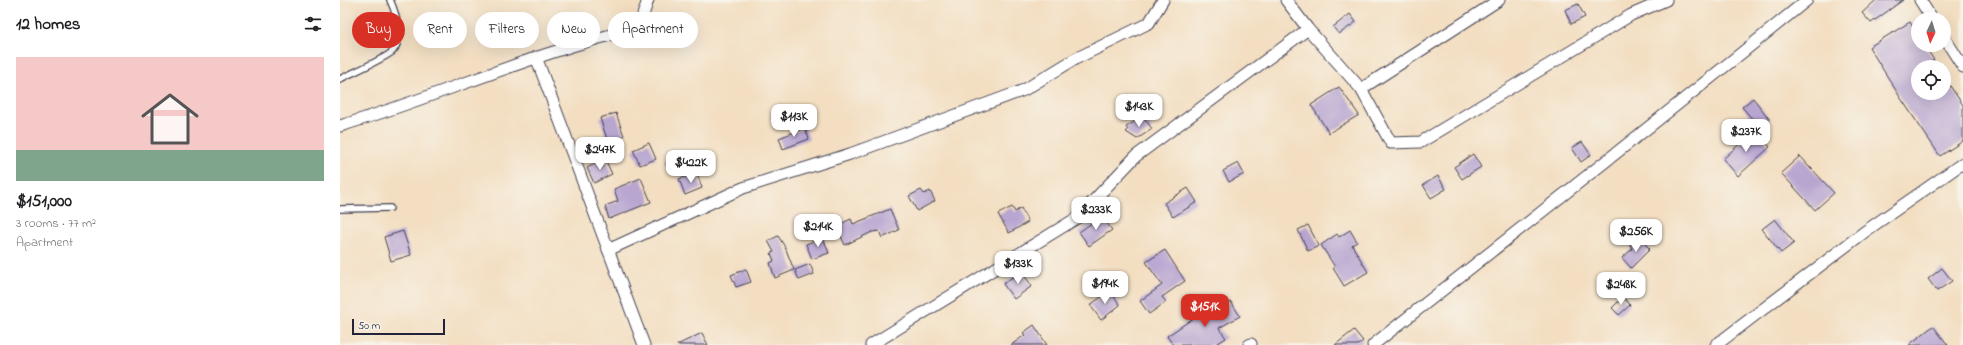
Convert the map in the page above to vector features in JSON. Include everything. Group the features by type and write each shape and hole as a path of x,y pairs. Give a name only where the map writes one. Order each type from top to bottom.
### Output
{"street":[{"path":"341,123 536,57 600,37 634,29 642,18 648,0"},
{"path":"608,250 743,188 850,154 1024,90 1075,59 1149,23 1163,0"},
{"path":"1286,0 1308,28 1361,89 1391,143 1421,142 1631,15 1666,0"},
{"path":"1361,89 1499,0"},
{"path":"1373,345 1560,197 1619,153 1807,0"},
{"path":"1920,0 1928,12"},
{"path":"871,345 1077,218 1136,156 1308,28"},
{"path":"1951,48 1963,67"},
{"path":"536,57 644,345"},
{"path":"1716,345 1867,230 1963,163"}],"lane":[{"path":"340,79 392,52 398,41 398,32 394,8 390,0"},
{"path":"340,209 390,208"}],"building":[{"path":"1876,0 1903,0 1871,23 1862,13"},
{"path":"1578,4 1585,17 1571,24 1565,10"},
{"path":"1350,14 1356,22 1339,34 1333,27"},
{"path":"1910,22 1911,52 1929,52 1934,60 1911,60 1911,100 1951,100 1951,87 1963,105 1963,141 1940,156 1900,97 1869,47"},
{"path":"1339,87 1359,115 1329,133 1311,105"},
{"path":"1753,98 1770,120 1760,128 1742,107"},
{"path":"616,113 624,136 608,142 600,118"},
{"path":"1143,116 1152,129 1137,139 1126,132 1128,130 1126,127"},
{"path":"805,128 809,139 783,149 779,138"},
{"path":"1755,130 1770,147 1738,176 1723,159"},
{"path":"1582,142 1591,155 1581,162 1572,148"},
{"path":"649,143 656,159 640,165 633,150"},
{"path":"1473,154 1481,167 1462,179 1454,167"},
{"path":"1800,156 1834,193 1815,210 1781,173"},
{"path":"670,158 674,158 678,164 674,170 670,170 666,166 666,162"},
{"path":"605,159 612,174 594,183 587,168"},
{"path":"1238,163 1244,174 1229,182 1223,171"},
{"path":"697,173 702,188 685,195 679,179"},
{"path":"1438,176 1446,189 1431,198 1423,185"},
{"path":"641,178 651,202 609,219 605,206 618,201 614,189"},
{"path":"1188,188 1197,202 1173,217 1164,203"},
{"path":"921,190 924,194 930,191 935,201 917,211 909,196"},
{"path":"1012,207 1015,212 1021,208 1028,222 1009,233 998,214"},
{"path":"890,209 899,230 882,238 879,231 872,232 845,245 836,226 851,219 853,224"},
{"path":"1102,216 1112,230 1089,246 1079,232"},
{"path":"1775,219 1794,243 1781,253 1762,229"},
{"path":"1308,225 1319,246 1308,251 1298,230"},
{"path":"1350,230 1357,242 1352,245 1368,272 1344,286 1333,268 1335,267 1321,245 1337,234 1339,237"},
{"path":"403,231 411,255 391,261 384,237"},
{"path":"778,236 785,247 794,270 775,278 770,263 774,261 771,253 774,252 768,241"},
{"path":"823,238 829,253 812,259 806,244"},
{"path":"1634,240 1641,240 1650,249 1631,268 1622,258 1632,249 1630,244"},
{"path":"1165,250 1185,281 1162,297 1166,302 1149,314 1140,301 1162,285 1146,262"},
{"path":"810,264 814,274 799,280 795,270"},
{"path":"1942,268 1952,281 1937,291 1928,279"},
{"path":"746,269 751,282 736,287 731,275"},
{"path":"1021,271 1032,286 1014,299 1003,284"},
{"path":"1110,291 1120,305 1101,320 1090,305"},
{"path":"1623,297 1630,305 1619,315 1612,308"},
{"path":"1231,302 1240,316 1219,328 1226,338 1215,345 1173,345 1167,336 1207,309 1210,314"},
{"path":"1034,325 1047,345 1011,345 1025,335 1023,333"},
{"path":"1933,326 1948,345 1909,345"},
{"path":"1354,330 1363,341 1358,345 1335,345"},
{"path":"702,333 708,345 677,345"}]}
